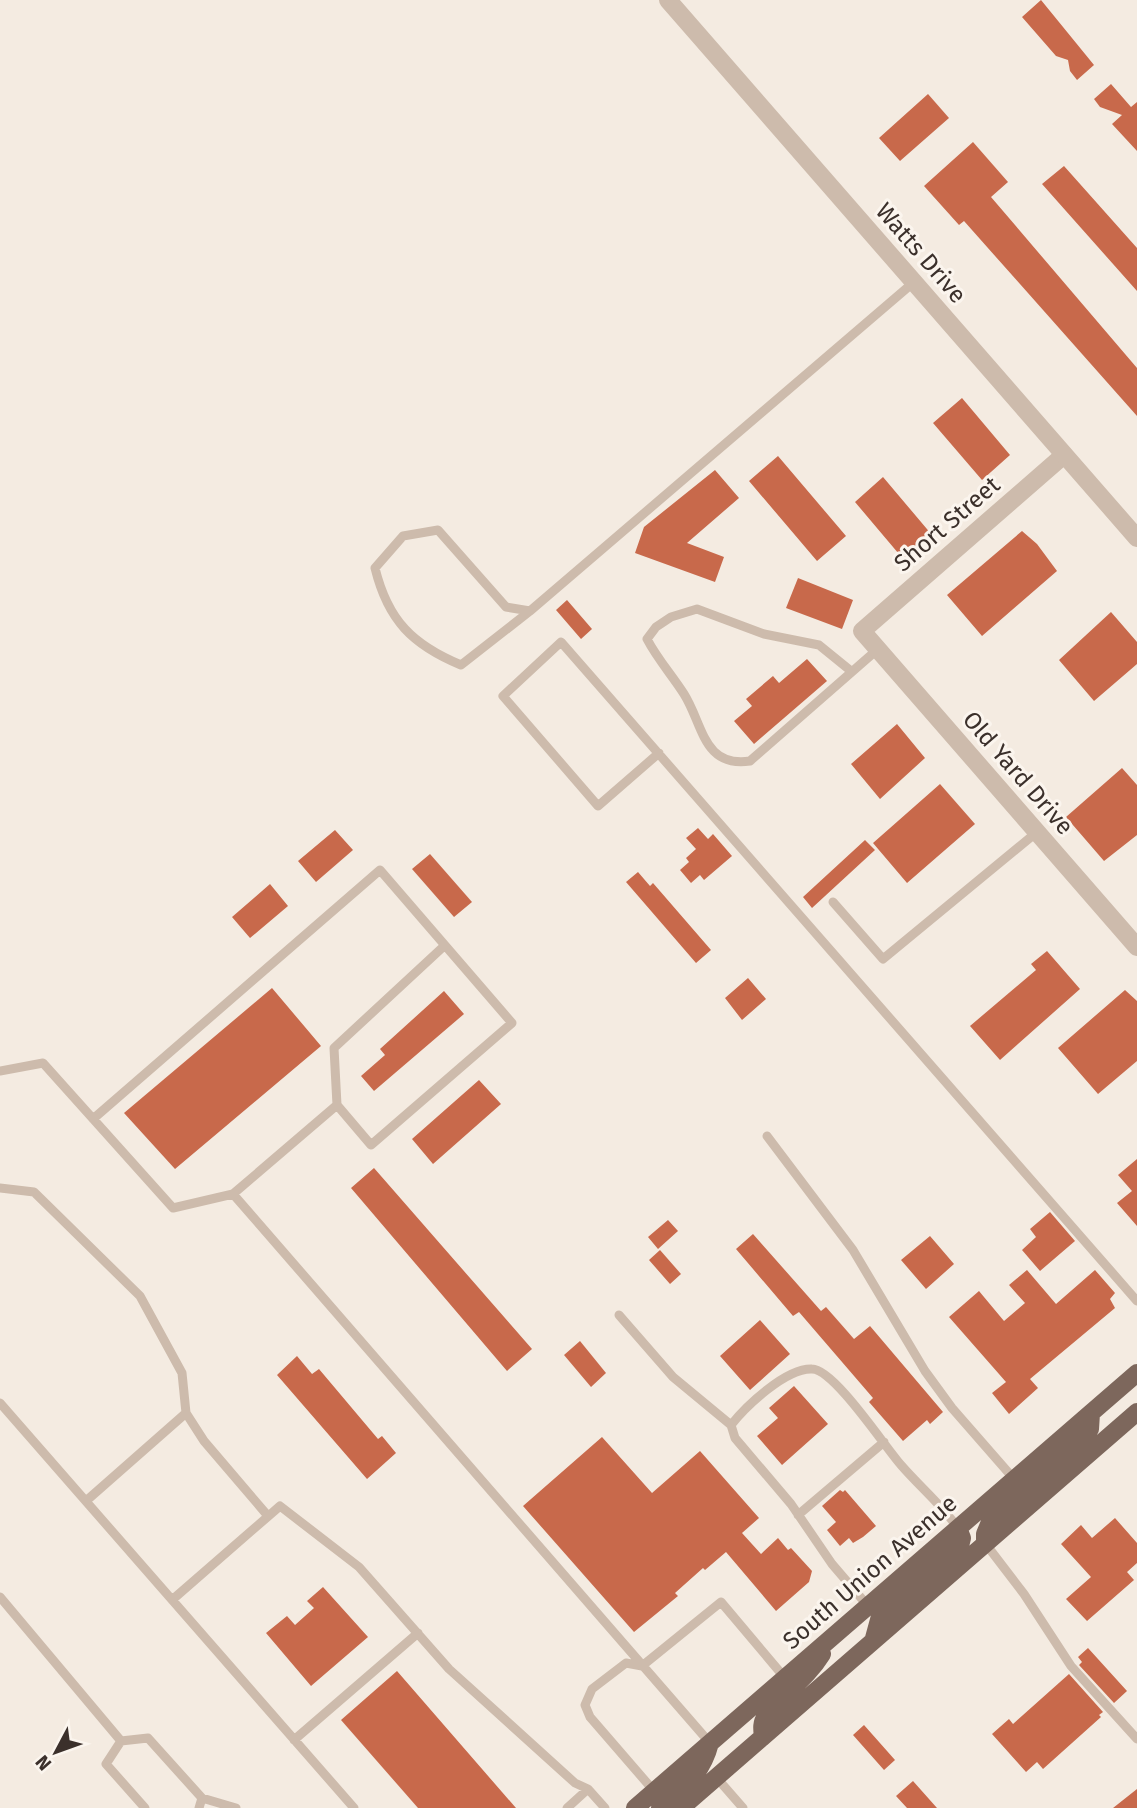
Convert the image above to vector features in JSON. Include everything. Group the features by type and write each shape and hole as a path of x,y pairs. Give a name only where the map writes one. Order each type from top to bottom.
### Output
{"main road":[{"name":"South Union Avenue","path":"635,1808 657,1800 710,1743 1137,1373"},
{"path":"681,1808 1137,1412"},
{"path":"985,1543 990,1522 1083,1440 1090,1429 1091,1413"},
{"path":"874,1638 880,1616 960,1546 958,1528"},
{"path":"763,1737 762,1726 766,1717 801,1683 830,1639"}],"street":[{"name":"Watts Drive","path":"668,0 1137,538"},
{"name":"Short Street","path":"862,631 1064,455"},
{"name":"Old Yard Drive","path":"862,631 1137,947"}],"lane":[{"path":"530,611 506,607 438,530 403,536 375,568 381,594 402,626 427,651 461,665 530,611 914,282"},
{"path":"851,671 819,645 764,634 697,609 671,617 656,627 647,639 663,668 684,694 707,744 719,756 734,763 750,761 878,649"},
{"path":"659,753 598,806 503,696 561,642 659,753 1137,1301"},
{"path":"833,902 883,959 1037,832"},
{"path":"93,1119 380,870 443,947 512,1023 371,1145 337,1105 334,1048 443,947"},
{"path":"0,1071 43,1063 173,1208 233,1194 337,1105"},
{"path":"767,1136 853,1250 932,1380 1014,1479"},
{"path":"0,1188 34,1192 140,1296 182,1373 186,1413 204,1441 268,1516"},
{"path":"233,1194 710,1743"},
{"path":"619,1315 673,1377 731,1425 735,1438 798,1515 832,1564 868,1606"},
{"path":"731,1425 746,1406 786,1378 811,1368 824,1372 884,1442 900,1465 940,1503 958,1528"},
{"path":"0,1403 354,1808"},
{"path":"86,1501 186,1413"},
{"path":"798,1515 884,1442"},
{"path":"172,1600 280,1506 359,1567 449,1669 575,1783 588,1789 605,1808"},
{"path":"985,1543 1024,1594 1072,1666 1137,1739"},
{"path":"0,1597 121,1741"},
{"path":"657,1800 590,1717 585,1704 592,1689 626,1663 642,1665 721,1602 785,1678"},
{"path":"294,1740 418,1633"},
{"path":"121,1741 148,1738 200,1803 236,1808"},
{"path":"121,1741 106,1764 145,1808"},
{"path":"716,1777 743,1808"},
{"path":"567,1808 588,1789"}],"building":[{"path":"1041,0 1094,65 1077,80 1070,71 1068,60 1056,56 1022,17"},
{"path":"1111,84 1131,107 1137,102 1137,151 1112,124 1122,115 1100,107 1094,99"},
{"path":"928,94 949,118 900,161 879,138"},
{"path":"973,142 1008,182 991,197 1137,368 1137,416 964,221 959,225 924,186"},
{"path":"1064,166 1137,248 1137,291 1042,184"},
{"path":"962,398 1010,455 982,480 933,423"},
{"path":"778,456 846,536 817,561 749,481"},
{"path":"715,470 739,498 687,543 724,557 715,582 635,553 644,527"},
{"path":"883,477 932,535 904,560 855,502"},
{"path":"1022,531 1037,544 1057,571 982,636 947,595"},
{"path":"798,578 853,600 842,629 786,608"},
{"path":"567,600 592,629 581,639 556,610"},
{"path":"1111,612 1137,642 1137,664 1094,701 1059,660"},
{"path":"807,659 827,681 754,744 734,721 752,706 746,699 773,676 779,683"},
{"path":"897,724 925,758 880,799 851,764"},
{"path":"1122,768 1137,785 1137,835 1104,861 1066,817"},
{"path":"940,784 975,824 907,883 873,843"},
{"path":"698,828 708,839 713,834 732,856 704,880 700,875 691,883 680,870 689,862 686,858 696,849 686,838"},
{"path":"335,830 353,850 316,882 298,861"},
{"path":"865,840 875,850 812,908 803,897"},
{"path":"430,854 472,902 454,917 412,869"},
{"path":"638,872 650,886 653,883 711,950 696,963 626,882"},
{"path":"270,884 288,906 250,938 232,917"},
{"path":"1047,951 1080,989 1000,1060 970,1026 1036,970 1031,964"},
{"path":"748,978 766,999 742,1020 725,998"},
{"path":"272,988 321,1046 175,1169 124,1113"},
{"path":"1125,990 1137,1001 1137,1061 1098,1094 1058,1048"},
{"path":"444,991 464,1014 374,1091 361,1076 385,1055 380,1049"},
{"path":"479,1080 501,1104 433,1164 412,1139"},
{"path":"1137,1159 1137,1226 1117,1203 1132,1191 1118,1175"},
{"path":"374,1168 532,1349 507,1371 351,1188"},
{"path":"1050,1212 1075,1241 1040,1271 1022,1250 1036,1237 1030,1229"},
{"path":"668,1220 678,1231 658,1249 648,1237"},
{"path":"753,1234 821,1311 826,1307 854,1339 870,1326 943,1412 930,1424 927,1420 903,1441 869,1402 873,1398 799,1312 793,1316 736,1249"},
{"path":"930,1236 954,1264 926,1289 901,1260"},
{"path":"660,1250 681,1274 670,1284 649,1260"},
{"path":"1027,1270 1056,1304 1095,1270 1115,1293 1110,1299 1115,1308 1030,1379 1038,1388 1009,1414 992,1393 1006,1382 949,1317 979,1291 1004,1321 1025,1303 1009,1285"},
{"path":"760,1320 790,1354 750,1390 720,1356"},
{"path":"580,1341 606,1373 591,1387 564,1355"},
{"path":"297,1356 312,1374 319,1369 378,1439 382,1436 396,1453 367,1479 277,1375"},
{"path":"794,1386 828,1424 782,1465 757,1436 778,1418 769,1408"},
{"path":"602,1437 652,1493 700,1451 759,1518 742,1533 761,1554 778,1538 812,1571 809,1582 776,1611 726,1552 705,1570 703,1568 675,1593 678,1596 634,1632 523,1506"},
{"path":"840,1490 845,1490 876,1526 853,1543 849,1538 840,1546 827,1530 836,1522 822,1506"},
{"path":"1115,1518 1137,1543 1137,1563 1127,1572 1134,1580 1087,1621 1066,1599 1091,1577 1061,1544 1081,1525 1092,1538"},
{"path":"323,1587 368,1637 311,1686 266,1633 287,1616 295,1625 314,1608 307,1601"},
{"path":"1088,1648 1127,1691 1114,1703 1079,1665 1082,1662 1078,1657"},
{"path":"397,1671 516,1808 418,1808 341,1720"},
{"path":"1069,1674 1103,1712 1099,1715 1101,1717 1043,1769 1037,1762 1026,1772 992,1734 1009,1719 1013,1724"},
{"path":"864,1725 895,1760 884,1770 853,1735"},
{"path":"913,1781 937,1808 907,1808 896,1796"},
{"path":"1137,1789 1137,1808 1113,1808"}]}
